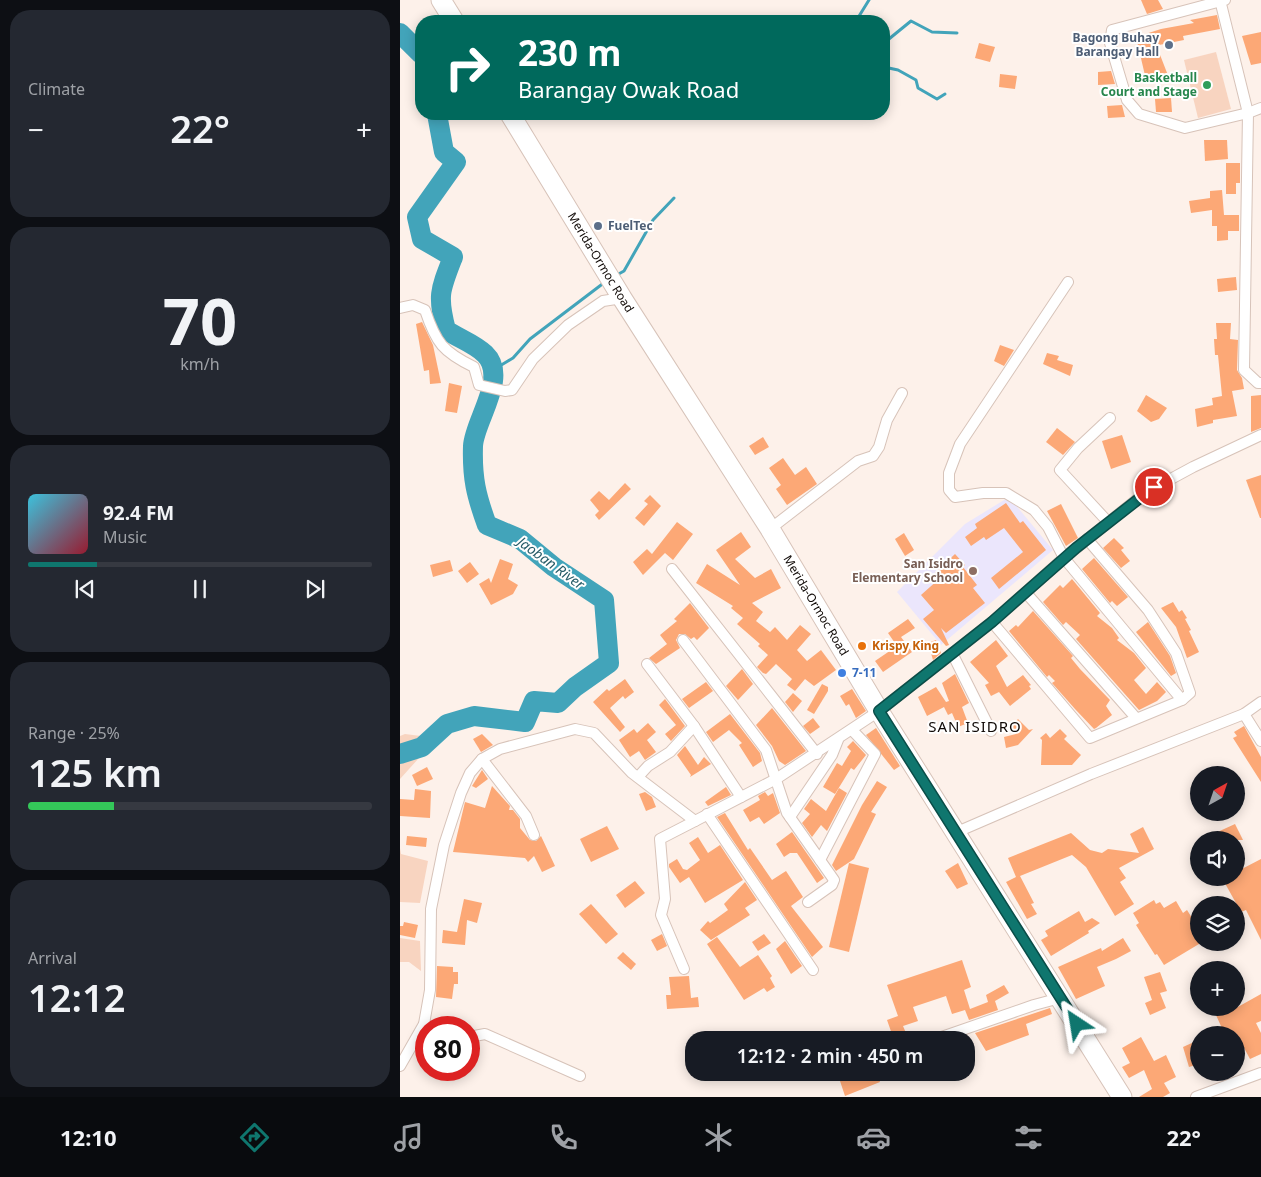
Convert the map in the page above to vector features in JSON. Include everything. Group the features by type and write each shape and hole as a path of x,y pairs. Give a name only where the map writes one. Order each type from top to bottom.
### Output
{"highway":[{"path":"441,0 450,15"},
{"name":"Merida-Ormoc Road","path":"514,120 620,294 770,529 879,711 957,832 1122,1097"}],"street":[{"path":"1261,108 1248,114 1185,128 1139,114 1127,100 1110,43 1112,30 1222,0 1248,114 1244,370 1258,383 1261,383"},
{"path":"1068,282 960,444 949,473 949,490 955,497 983,493 1006,493 1034,510 1048,527 1064,558 1182,700"},
{"path":"400,308 413,305 425,310 432,333 441,346 452,356 474,367 480,385 505,391 512,390 533,359 568,325 603,301 620,294"},
{"path":"770,529 858,461 873,456 879,447 888,420 902,393"},
{"path":"1108,522 1060,470 1078,448 1110,418"},
{"path":"684,968 661,915 665,899 660,839 776,779 838,740 879,711 992,622 1026,594 1064,558 1144,493 1164,481 1261,435"},
{"path":"992,622 1090,738 1182,700 1190,694 1176,653 1148,610 1087,539"},
{"path":"672,569 817,754"},
{"path":"1026,594 1136,718"},
{"path":"683,640 766,750 783,804 834,883 808,902"},
{"path":"952,653 991,732"},
{"path":"646,664 694,726 741,797"},
{"path":"957,832 1091,774 1244,714 1261,702"},
{"path":"1244,714 1261,741"},
{"path":"638,777 648,766 670,752 694,726"},
{"path":"429,1016 430,909 442,854 461,793 470,773 482,759 500,749 575,729 594,732 638,777 695,821"},
{"path":"820,860 875,754 852,730"},
{"path":"790,817 832,755 838,740"},
{"path":"482,759 526,816 534,835"},
{"path":"707,814 813,970"},
{"path":"959,1031 1060,998"},
{"path":"480,1035 484,1034 580,1076"},
{"path":"400,1066 415,1045"},
{"path":"1196,1097 1261,1072"}],"shaded area":[{"name":"Basketball Court and Stage","path":"1216,52 1231,109 1198,118 1184,60"},
{"name":"San Isidro Elementary School","path":"1009,497 1053,550 941,645 897,592 965,524"},
{"path":"405,734 437,738 400,779 400,736"},
{"path":"400,848 401,854 428,861 420,903 400,902"},
{"path":"400,938 420,941 421,971 409,962 400,962"}],"building":[{"path":"1141,0 1158,0 1163,9 1147,14"},
{"path":"1217,15 1220,29 1183,36 1184,40 1159,45 1157,47 1169,78 1147,84 1136,37 1161,29 1194,23 1190,20"},
{"path":"1261,32 1261,63 1251,65 1242,36"},
{"path":"979,43 995,47 990,62 975,58"},
{"path":"1111,71 1115,84 1098,85 1098,72"},
{"path":"1000,74 1017,76 1015,89 999,87"},
{"path":"1171,98 1172,112 1156,112 1155,99"},
{"path":"1122,105 1125,117 1108,118 1107,106"},
{"path":"1204,140 1227,140 1228,159 1205,161"},
{"path":"1226,163 1240,163 1240,183 1236,183 1236,194 1226,194"},
{"path":"1222,190 1224,215 1239,215 1239,231 1228,231 1228,240 1217,241 1217,226 1212,226 1212,210 1191,213 1189,201 1210,198 1210,191"},
{"path":"1236,277 1237,290 1218,292 1217,279"},
{"path":"422,322 433,345 441,383 430,384 429,370 424,371 416,324"},
{"path":"1216,323 1231,323 1230,339 1238,340 1237,370 1242,378 1244,389 1232,391 1237,416 1213,420 1213,423 1197,427 1195,409 1213,405 1212,398 1222,396 1218,355 1215,355"},
{"path":"1000,345 1014,350 1004,366 994,361"},
{"path":"1047,353 1059,356 1057,360 1073,365 1070,376 1043,364"},
{"path":"449,383 462,386 457,413 445,411"},
{"path":"1146,395 1167,408 1159,419 1151,422 1137,411"},
{"path":"1261,395 1261,428 1251,432 1251,396"},
{"path":"1057,428 1075,442 1063,455 1046,442"},
{"path":"1122,435 1131,462 1111,469 1102,441"},
{"path":"763,437 769,447 755,455 749,446"},
{"path":"783,458 795,475 806,467 817,484 787,505 776,489 781,485 769,468"},
{"path":"1261,475 1261,518 1260,518 1246,480"},
{"path":"625,483 631,489 599,520 595,515 599,511 590,500 599,491 609,500"},
{"path":"650,495 661,506 644,526 635,518 648,504 644,501"},
{"path":"1006,503 1020,523 1023,521 1046,550 999,589 991,578 1023,552 1004,528 986,540 984,537 971,546 965,537 977,528 975,524"},
{"path":"1061,504 1078,538 1066,546 1047,511"},
{"path":"677,522 693,534 673,560 665,553 643,575 633,562 647,549 652,554"},
{"path":"741,532 751,547 735,559 755,578 771,569 781,588 752,603 763,612 756,621 770,632 775,627 787,640 800,625 811,634 797,650 807,661 821,650 836,670 814,686 805,679 795,691 787,685 792,679 776,664 766,674 763,673 757,667 768,655 758,646 760,644 737,624 743,618 731,608 733,606 696,583 707,564 740,585 716,550"},
{"path":"904,533 914,550 905,556 895,539"},
{"path":"1114,538 1124,548 1121,550 1130,561 1121,568 1103,548"},
{"path":"955,554 965,565 963,567 977,585 973,588 985,603 946,633 941,628 949,645 946,646 923,619 934,610 921,595 939,579 934,574"},
{"path":"1094,558 1128,597 1117,606 1112,601 1110,603 1082,569"},
{"path":"500,559 513,564 508,579 518,585 513,594 491,605 479,584 489,578 491,583"},
{"path":"450,560 453,571 433,577 430,565"},
{"path":"470,562 479,574 467,583 458,571"},
{"path":"1072,579 1100,613 1097,616 1112,628 1119,638 1117,640 1134,653 1146,668 1134,680 1146,694 1157,682 1166,692 1157,701 1139,710 1076,639 1080,635 1066,622 1063,625 1043,602 1060,585 1063,588"},
{"path":"1173,602 1179,612 1182,610 1187,618 1185,619 1191,630 1189,631 1199,652 1187,658 1176,627 1161,608"},
{"path":"690,603 709,628 697,640 694,637 691,639 685,634 679,634 676,640 680,648 656,664 649,658 667,644 660,635 677,621 674,619"},
{"path":"1033,611 1073,656 1071,658 1080,669 1110,700 1106,706 1112,715 1096,728 1094,729 1075,709 1052,683 1055,681 1049,675 1047,677 1009,631 1016,625 1018,627"},
{"path":"908,619 915,628 901,637 912,652 883,672 875,661 897,646 888,633"},
{"path":"1148,622 1170,656 1176,673 1171,676 1136,632"},
{"path":"936,640 941,653 933,660 928,643"},
{"path":"996,640 1008,656 996,666 1007,687 1023,675 1031,685 1029,686 1031,689 1010,706 999,692 991,696 985,685 989,683 970,662"},
{"path":"742,669 753,684 738,700 726,686"},
{"path":"955,674 969,703 962,707 968,723 958,727 952,713 948,715 944,707 927,716 918,697 936,687 946,702 949,701 942,683"},
{"path":"625,679 634,692 625,699 623,696 610,708 625,727 620,732 593,702 607,689 609,691"},
{"path":"706,682 713,691 689,708 682,699"},
{"path":"822,684 828,687 828,691 814,714 807,710"},
{"path":"852,689 866,711 856,718 849,704 846,706 840,696"},
{"path":"793,693 802,701 793,712 785,702"},
{"path":"665,699 685,726 671,741 665,734 676,725 659,705"},
{"path":"772,708 806,751 785,765 779,761 772,746 756,725"},
{"path":"730,714 760,753 762,761 753,767 739,745 742,743 729,730 713,742 706,732"},
{"path":"813,718 820,727 810,734 803,726"},
{"path":"1018,719 1029,730 1033,729 1018,745 1006,748 1004,737 1016,734 1010,728"},
{"path":"648,723 656,732 647,740 656,752 645,760 639,751 630,757 619,740 634,729 637,733"},
{"path":"1244,726 1261,757 1261,782 1233,738 1237,736 1234,732"},
{"path":"876,728 900,766 894,770 866,735"},
{"path":"1060,729 1067,736 1064,739 1081,755 1072,765 1041,765 1042,740 1040,738 1046,733 1050,738"},
{"path":"482,734 493,745 481,752 473,739"},
{"path":"853,741 866,755 854,770 851,768 835,794 823,787 837,763 842,766 851,751 847,747"},
{"path":"685,746 698,765 704,757 711,764 690,777 691,775 677,755"},
{"path":"427,767 433,779 417,786 412,775"},
{"path":"482,770 488,779 476,788 472,786"},
{"path":"877,781 887,787 871,812 876,814 854,859 836,871 832,865 862,805"},
{"path":"492,786 510,806 509,810 513,810 520,819 520,828 530,840 536,841 541,836 555,866 542,872 534,856 528,862 525,858 453,852 465,802 485,808"},
{"path":"726,787 731,795 708,806 705,802"},
{"path":"839,788 847,793 827,831 821,825 812,837 802,823 810,814 804,809 811,799 826,811"},
{"path":"415,789 431,791 430,818 400,816 400,799 414,800"},
{"path":"645,792 652,797 656,807 646,811 639,794"},
{"path":"765,792 768,796 773,793 780,813 764,824 759,817 750,822 743,810 760,800 758,796"},
{"path":"725,813 748,850 750,848 772,880 786,871 803,897 791,906 823,947 812,957 717,817"},
{"path":"1235,824 1238,831 1220,831"},
{"path":"607,826 619,849 591,862 580,839"},
{"path":"1143,827 1154,849 1119,868 1126,878 1120,882 1134,904 1115,916 1086,867 1072,855 1020,876 1034,903 1031,904 1037,914 1027,919 1006,882 1016,877 1008,858 1071,833 1090,850 1102,853 1108,849 1139,853 1130,834"},
{"path":"792,832 824,878 817,883 797,853 790,853 784,857 776,844"},
{"path":"407,836 427,838 426,847 406,845"},
{"path":"698,837 708,853 720,845 743,880 705,903 689,877 680,883 669,867 669,864 677,859 683,869 687,870 700,860 689,843"},
{"path":"1261,859 1261,940 1245,910 1245,896 1232,896 1226,886 1245,886 1245,867"},
{"path":"849,863 869,868 849,952 829,947"},
{"path":"958,863 968,884 957,889 945,871"},
{"path":"635,881 645,893 625,908 616,895"},
{"path":"745,882 757,900 745,908 750,915 711,940 700,930 708,921 710,923 728,910 724,904"},
{"path":"464,899 482,903 477,923 467,920 465,945 442,943 443,930 457,932"},
{"path":"1154,900 1156,904 1160,902 1164,908 1176,901 1183,913 1187,910 1190,915 1190,949 1164,965 1157,954 1155,955 1136,925 1139,923 1133,913"},
{"path":"591,904 618,934 606,944 579,914"},
{"path":"1079,911 1085,922 1092,918 1100,923 1088,931 1089,933 1051,956 1041,940 1048,936 1045,931"},
{"path":"404,922 418,925 415,938 400,935 400,926 403,926"},
{"path":"662,934 667,946 657,951 651,940"},
{"path":"764,934 771,943 758,951 752,942"},
{"path":"717,937 740,967 758,955 772,976 770,978 775,987 767,992 764,988 744,1000 707,944"},
{"path":"1123,938 1131,951 1097,967 1105,986 1076,999 1058,967 1101,948 1102,951"},
{"path":"785,941 802,966 791,974 776,949"},
{"path":"623,952 636,964 631,970 617,958"},
{"path":"962,960 971,987 964,990 970,1009 988,1002 986,995 1004,985 1009,993 995,1001 998,1010 969,1020 965,1010 952,1014 946,996 913,1007 918,1021 903,1026 905,1031 891,1031 887,1020 898,1016 887,985"},
{"path":"437,966 453,967 453,972 458,972 458,984 454,984 452,999 436,997"},
{"path":"1160,972 1167,991 1160,993 1166,1008 1150,1015 1145,1003 1152,1000 1144,977"},
{"path":"689,976 691,998 698,997 699,1007 667,1009 666,995 671,995 669,977"},
{"path":"1261,994 1261,1021 1256,1023 1261,1033 1261,1054 1250,1059 1245,1050 1245,1026 1221,1026 1216,1016 1245,1016 1245,1003"},
{"path":"1050,1008 1052,1014 1026,1024 1029,1035 986,1051 975,1033"},
{"path":"1141,1037 1154,1061 1166,1055 1176,1077 1164,1083 1170,1093 1163,1097 1139,1097 1152,1089 1144,1070 1129,1078 1122,1067 1130,1063 1122,1048"},
{"path":"1190,1044 1190,1067 1189,1067 1183,1047"},
{"path":"840,1081 880,1081 880,1082 845,1096"}],"waterway":[{"path":"860,15 869,0"},
{"path":"890,38 911,21 932,32 957,33"},
{"name":"Jaoban River","path":"400,33 415,48"},
{"path":"890,68 898,70 916,80 918,88 937,99 945,94"},
{"name":"Jaoban River","path":"400,754 422,747 447,724 474,716 525,722 534,701 558,703 575,687 609,663 604,600 554,567 520,539 487,525 480,504 475,486 473,446 492,387 493,375 491,364 481,350 446,330 441,309 441,293 453,257 422,239 417,217 456,162 444,152 438,120"},
{"path":"615,276 624,271 653,220 674,198"},
{"path":"493,370 513,358 530,339 605,282"}],"place":[{"name":"Bagong Buhay Barangay Hall","path":"1169,45"},
{"name":"Basketball Court and Stage","path":"1207,85"},
{"name":"FuelTec","path":"598,226"},
{"name":"San Isidro Elementary School","path":"973,571"},
{"name":"Krispy King","path":"862,646"},
{"name":"7-11","path":"842,673"}],"district":[{"name":"SAN ISIDRO","path":"975,727"}],"route":[{"path":"1077,1024 879,711 992,622 1026,594 1064,558 1154,487"}]}
